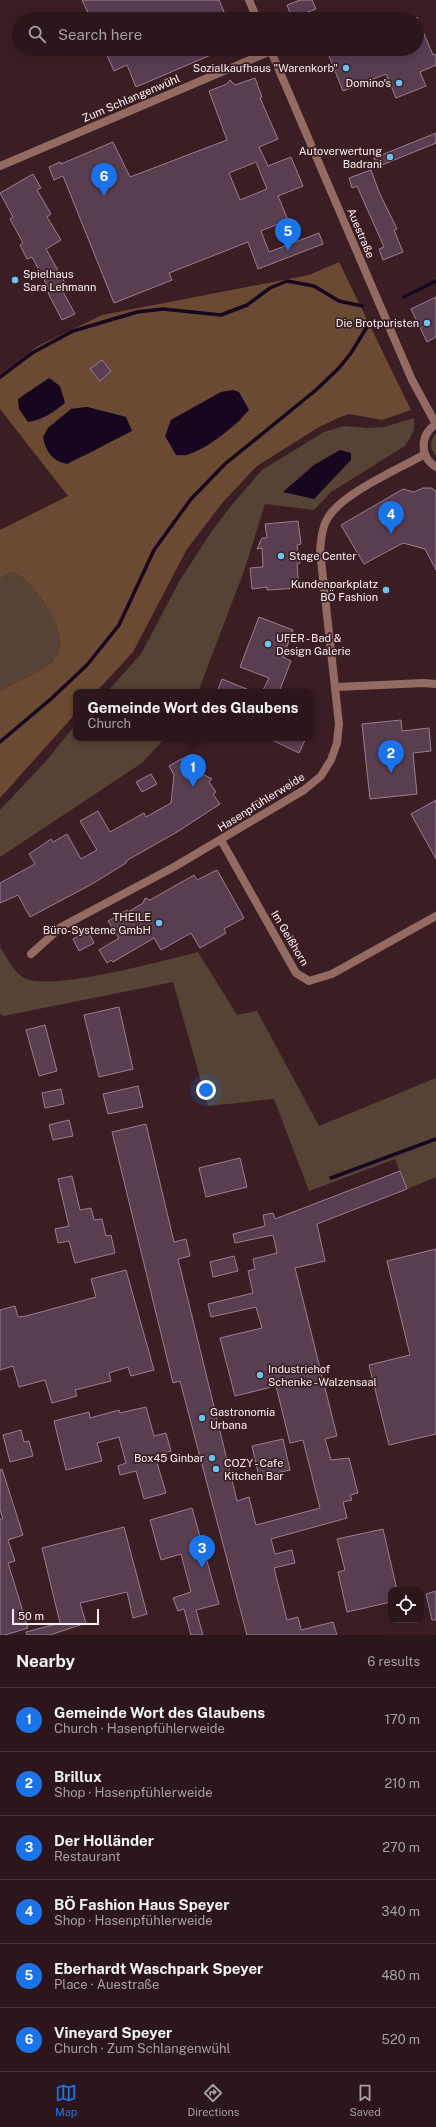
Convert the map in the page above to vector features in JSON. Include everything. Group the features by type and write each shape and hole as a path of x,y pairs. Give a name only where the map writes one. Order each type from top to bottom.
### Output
{"street":[{"path":"249,0 254,12"},
{"name":"Zum Schlangenwühl","path":"0,166 256,56"},
{"name":"Auestraße","path":"273,56 409,374 436,424 425,435 423,442 425,454"},
{"path":"425,454 428,460 436,466"},
{"name":"Hasenpfühlerweide","path":"31,954 61,927 221,840 304,790 321,776 331,760 337,743 338,724 336,687 320,551 321,538 329,516 350,496 425,454"},
{"path":"336,687 423,683 436,684"},
{"name":"Im Geißhorn","path":"221,840 296,973 309,980 332,974 436,916"}],"shaded area":[{"path":"339,262 411,410 382,420 349,414 338,418 319,427 257,466 223,502 187,549 133,652 99,689 73,689 73,716 0,798 0,692 48,666 58,652 60,641 58,629 53,617 39,595 31,586 23,578 10,572 0,579 0,530 68,496 0,409 0,374 38,346 102,315 309,275","holes":["221,392 241,420 206,446 185,456 171,420","87,407 126,417 103,446 84,456 48,428 71,409"]},
{"path":"49,378 60,386 65,403 48,415 28,422 19,409 18,399"},
{"path":"233,390 239,392 249,410 226,432 205,447 185,455 176,455 165,436 171,420 221,392"},
{"path":"87,407 126,417 132,431 67,464 57,461 50,455 43,437 48,428 71,409"},
{"path":"414,418 412,433 405,446 331,492 314,510 265,504 244,571 199,689 110,689 141,654 180,580 212,531 230,507 262,470 324,432 344,426 368,428 384,427"},
{"path":"436,433 436,456 432,451 431,442"},
{"path":"340,450 351,453 351,460 314,499 283,492 314,465"},
{"path":"10,572 23,578 39,595 53,617 58,629 60,641 58,652 48,666 0,692 0,579"},
{"path":"73,728 73,741 162,741 142,763 0,857 0,810 47,760"},
{"path":"0,947 13,968 20,975 24,978 38,981 58,981 82,978 198,952 237,1015 257,1011 319,1126 436,1078 436,1177 407,1189 395,1159 309,1191 274,1099 208,1106 173,982 3,1016 0,1013"}],"building":[{"path":"82,0 219,0 224,12 88,12"},
{"path":"300,0 312,0 316,9 308,12 290,12 287,5"},
{"path":"424,34 433,55 436,54 436,65 420,72 426,86 396,98 386,74 343,91 329,56 424,56"},
{"path":"107,56 209,56 136,87 127,65 114,71"},
{"path":"255,78 262,97 260,98 278,139 259,147 268,166 291,157 303,186 278,196 288,220 261,231 269,252 319,233 323,244 258,269 248,242 169,273 172,280 114,303 63,176 54,180 49,167 60,162 61,164 113,142 130,177 227,140 209,91 227,84 230,80 235,85","holes":["256,162 267,189 240,200 229,173"]},
{"path":"436,133 436,143 377,167 374,158"},
{"path":"371,170 379,192 397,229 394,230 403,252 383,260 379,249 384,247 357,186 352,188 349,178"},
{"path":"33,174 41,188 37,190 51,214 47,217 61,240 46,249 65,283 60,286 75,314 62,320 48,293 50,291 32,257 27,259 20,245 23,243 10,219 13,217 0,193"},
{"name":"Die Brotpuristen","path":"436,297 436,337 427,342 411,309"},
{"path":"102,360 111,371 100,381 90,369"},
{"path":"423,488 431,488 436,491 436,570 425,549 403,543 364,564 341,525 403,489 414,492"},
{"path":"298,521 301,544 297,545 300,563 297,564 299,588 267,590 267,587 252,589 250,568 263,567 262,548 257,549 262,538 267,538 265,524"},
{"name":"UFER - Bad & Design Galerie","path":"259,617 293,630 283,657 291,661 280,689 264,689 269,678 240,667"},
{"path":"222,679 247,689 218,689"},
{"path":"401,720 402,731 429,728 431,751 413,753 417,794 370,799 362,724"},
{"path":"274,741 305,741 299,753"},
{"path":"183,758 185,761 189,759 196,771 212,779 209,782 216,792 213,794 220,804 177,832 126,861 126,863 92,884 30,917 18,895 0,903 0,883 35,864 29,854 51,839 53,842 67,834 81,859 97,850 80,821 98,811 110,832 144,813 146,817 171,803 174,775 169,766"},
{"path":"151,774 157,784 142,792 136,782"},
{"path":"436,800 436,859 411,814"},
{"path":"217,870 244,918 224,929 226,933 200,948 191,933 161,950 154,938 113,962 111,960 107,963 99,950 119,938 108,921 143,903 145,898 150,900 194,875 197,880"},
{"path":"88,931 94,943 79,951 73,939"},
{"path":"119,1007 133,1069 99,1077 84,1015"},
{"path":"45,1025 57,1071 39,1076 26,1030"},
{"path":"138,1086 143,1107 108,1114 103,1094"},
{"path":"61,1089 64,1104 45,1108 42,1093"},
{"path":"69,1120 73,1136 53,1140 49,1125"},
{"path":"146,1124 174,1242 186,1239 190,1256 178,1259 237,1501 249,1497 256,1525 320,1508 303,1440 290,1443 276,1386 235,1396 220,1338 262,1328 256,1307 211,1317 208,1304 253,1293 248,1271 255,1269 253,1259 277,1253 273,1235 235,1243 233,1234 265,1226 263,1215 273,1213 275,1219 400,1171 407,1189 317,1224 325,1261 295,1268 337,1436 325,1439 331,1460 349,1458 358,1493 350,1495 352,1500 343,1502 347,1518 271,1539 275,1554 292,1550 295,1563 274,1568 287,1620 298,1617 301,1630 333,1622 337,1635 247,1635 180,1381 173,1383 112,1132"},
{"path":"240,1158 247,1187 206,1197 199,1168"},
{"path":"72,1176 80,1210 91,1208 94,1220 102,1219 106,1236 111,1235 115,1253 75,1263 69,1241 58,1243 55,1229 69,1226 58,1179"},
{"path":"436,1249 436,1434 389,1445 369,1365 410,1355 387,1261"},
{"path":"234,1256 238,1271 213,1277 210,1262"},
{"path":"126,1270 154,1370 131,1376 128,1367 109,1373 111,1381 75,1390 77,1396 52,1403 45,1380 19,1387 13,1366 0,1370 0,1310 15,1306 18,1317 26,1316 96,1297 91,1279"},
{"path":"146,1407 154,1436 166,1433 171,1451 155,1456 166,1493 144,1499 136,1471 120,1475 118,1466 126,1463 119,1437 97,1443 102,1461 66,1470 54,1421 89,1412 90,1418 119,1410 120,1413"},
{"path":"21,1430 24,1442 29,1441 33,1456 10,1462 3,1435"},
{"path":"283,1439 290,1470 259,1477 252,1446"},
{"path":"2,1469 23,1535 8,1540 15,1561 8,1563 28,1628 5,1635 0,1635 0,1519 3,1519 0,1510 0,1470"},
{"path":"192,1508 219,1604 196,1610 203,1635 191,1635 184,1609 178,1611 173,1598 191,1592 181,1554 161,1560 150,1520"},
{"path":"124,1527 147,1614 133,1618 127,1592 80,1603 86,1623 50,1635 27,1635 26,1632 60,1623 42,1548"},
{"path":"383,1529 396,1587 388,1587 388,1603 347,1612 338,1572 345,1570 337,1539"},
{"path":"436,1591 436,1620 432,1620 426,1594"}],"waterway":[{"path":"0,377 32,353 73,331 137,312 163,309 221,315 247,305 270,288 287,281 314,286 339,301 362,306"},
{"path":"404,297 436,281"},
{"path":"0,742 52,698 87,665 119,625 154,550 191,499 225,464 316,390 339,368 351,353 370,322"},
{"path":"331,1178 436,1139"}],"place":[{"name":"Sozialkaufhaus \"Warenkorb\"","path":"346,68"},
{"name":"Domino's","path":"399,83"},
{"name":"Autoverwertung Badrani","path":"390,157"},
{"name":"Vineyard Speyer","path":"104,196"},
{"name":"Eberhardt Waschpark Speyer","path":"288,251"},
{"name":"Spielhaus Sara Lehmann","path":"15,280"},
{"name":"Die Brotpuristen","path":"427,323"},
{"name":"BÖ Fashion Haus Speyer","path":"391,534"},
{"name":"Stage Center","path":"281,556"},
{"name":"Kundenparkplatz BÖ Fashion","path":"386,590"},
{"name":"UFER - Bad & Design Galerie","path":"268,644"},
{"name":"Brillux","path":"391,773"},
{"name":"Gemeinde Wort des Glaubens","path":"193,787"},
{"name":"THEILE Büro-Systeme GmbH","path":"159,923"},
{"name":"Industriehof Schenke - Walzensaal","path":"260,1375"},
{"name":"Gastronomia Urbana","path":"202,1418"},
{"name":"Box45 Ginbar","path":"212,1458"},
{"name":"COZY - Cafe Kitchen Bar","path":"216,1469"},
{"name":"Der Holländer","path":"202,1568"}]}
